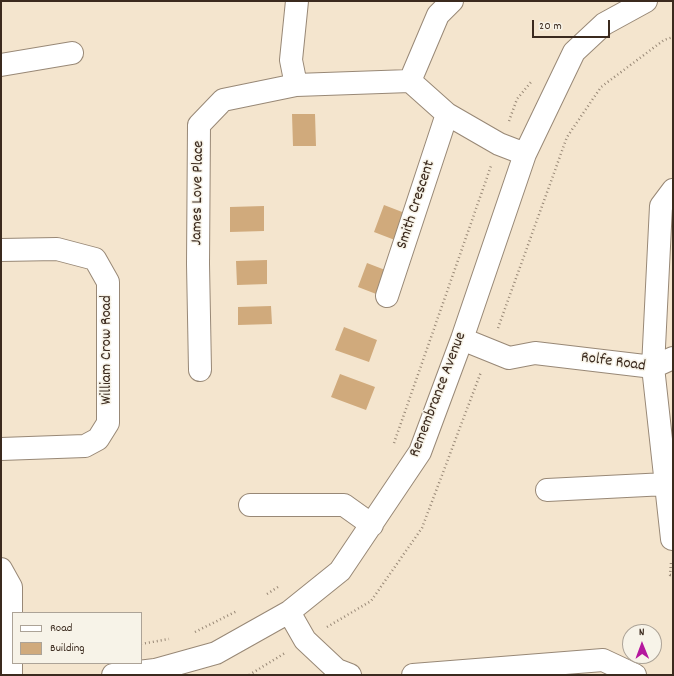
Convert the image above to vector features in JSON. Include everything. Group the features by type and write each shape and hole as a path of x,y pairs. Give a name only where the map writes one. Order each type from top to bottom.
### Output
{"street":[{"path":"296,85 291,60 297,1"},
{"path":"452,1 438,15 410,81 447,114 499,144 525,154"},
{"name":"Remembrance Avenue","path":"113,675 155,670 216,653 290,612 340,571 420,452 462,339 525,154 574,52 604,24 646,1"},
{"path":"1,65 72,53"},
{"name":"James Love Place","path":"200,370 198,264 199,124 223,100 296,85 410,81"},
{"name":"Smith Crescent","path":"387,296 447,114"},
{"path":"673,190 661,206 653,367 673,358"},
{"name":"William Crow Road","path":"1,250 57,248 95,259 108,282 108,423 98,439 85,446 1,449"},
{"name":"Rolfe Road","path":"462,339 509,358 535,353 653,367 672,539"},
{"path":"547,490 666,484"},
{"path":"250,505 344,505 372,525"},
{"path":"1,569 11,587 11,675"},
{"path":"290,612 305,640 337,670 350,675"},
{"path":"413,675 603,660 635,675"}],"path":[{"path":"394,445 499,144 517,100 536,76"},
{"path":"261,598 281,585"},
{"path":"188,635 241,609"},
{"path":"142,644 173,638"}],"building":[{"path":"292,114 315,114 316,146 293,146"},
{"path":"384,205 410,215 400,242 374,232"},
{"path":"264,206 264,231 230,232 230,207"},
{"path":"267,260 267,284 237,285 236,261"},
{"path":"367,263 393,273 384,297 358,287"},
{"path":"271,306 272,324 238,325 238,307"},
{"path":"344,327 377,340 369,362 335,350"},
{"path":"340,374 375,387 366,410 331,397"}]}
